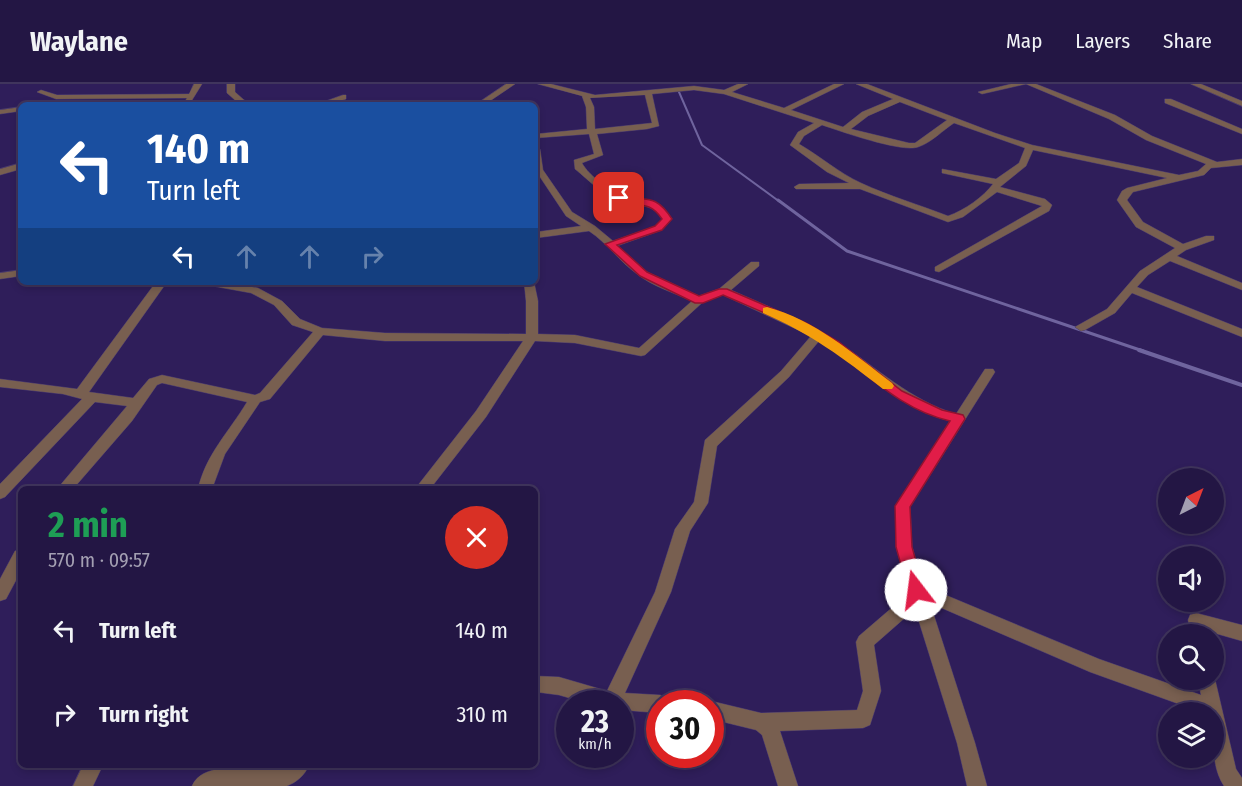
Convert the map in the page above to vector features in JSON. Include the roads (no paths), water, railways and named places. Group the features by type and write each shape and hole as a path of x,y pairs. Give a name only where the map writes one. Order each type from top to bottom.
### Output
{"street":[{"path":"189,102 198,84"},
{"path":"231,84 231,93 242,102"},
{"path":"484,102 511,84"},
{"path":"542,84 595,97 694,88 725,93 785,110 864,137 909,147 916,145 953,120"},
{"path":"725,93 744,84"},
{"path":"785,110 840,84"},
{"path":"860,84 1030,147 1179,178"},
{"path":"982,92 1022,84"},
{"path":"1029,84 1112,117 1149,138 1216,165"},
{"path":"1195,84 1242,104"},
{"path":"91,102 94,97 110,87"},
{"path":"41,92 56,97 141,94 192,96"},
{"path":"582,93 585,94 585,100 590,107 592,132 599,155 577,162 578,167 603,189 628,201 648,201 661,210 667,219 659,228 610,244"},
{"path":"538,136 656,124 648,93"},
{"path":"135,102 141,94"},
{"path":"327,102 343,97"},
{"path":"844,130 865,114 900,99"},
{"path":"1168,101 1242,132"},
{"path":"0,112 18,109"},
{"path":"821,122 801,134 794,144 836,173 861,186 948,219 974,207 992,193 996,185 1023,164 1030,147"},
{"path":"1182,248 1140,227 1128,214 1122,200 1125,193 1195,175 1208,166 1242,162"},
{"path":"538,164 539,171 569,214 603,236 644,274 699,300"},
{"path":"0,172 18,167"},
{"path":"939,269 1046,209 1047,205 1042,201 996,185 945,171"},
{"path":"799,187 861,186"},
{"path":"538,235 592,228"},
{"path":"1081,327 1111,311 1144,273 1182,248 1210,238"},
{"path":"1170,257 1242,287"},
{"path":"225,285 254,290 278,303 296,322 320,331 385,337 575,339 641,352 699,300 723,291 755,264"},
{"path":"0,276 18,273"},
{"path":"0,493 87,395 160,285"},
{"path":"424,486 481,414 532,337 529,285"},
{"path":"1132,289 1242,333"},
{"path":"723,291 802,326 834,345 897,394 938,414 958,419"},
{"path":"67,486 127,418 153,382 162,379 255,399 265,396 320,331"},
{"path":"617,690 663,592 683,529 701,503 710,444 784,374 818,336"},
{"path":"976,786 966,743 904,547 903,506 989,372"},
{"path":"0,383 136,403"},
{"path":"206,486 213,460 255,399"},
{"path":"0,594 18,561"},
{"path":"917,593 1096,666 1196,702"},
{"path":"724,713 761,722 863,719 872,691 865,642 917,593"},
{"path":"1197,624 1196,620 1210,624"},
{"path":"1224,628 1242,633"},
{"path":"538,684 574,690"},
{"path":"761,722 770,729 788,786"},
{"path":"1224,758 1227,772 1236,786"},
{"path":"83,786 92,768"},
{"path":"202,786 210,781 226,778 286,776 295,768"}],"waterway":[{"path":"679,92 702,145 780,202"},
{"path":"778,200 847,251 1143,351"},
{"path":"1139,350 1242,385"}]}
